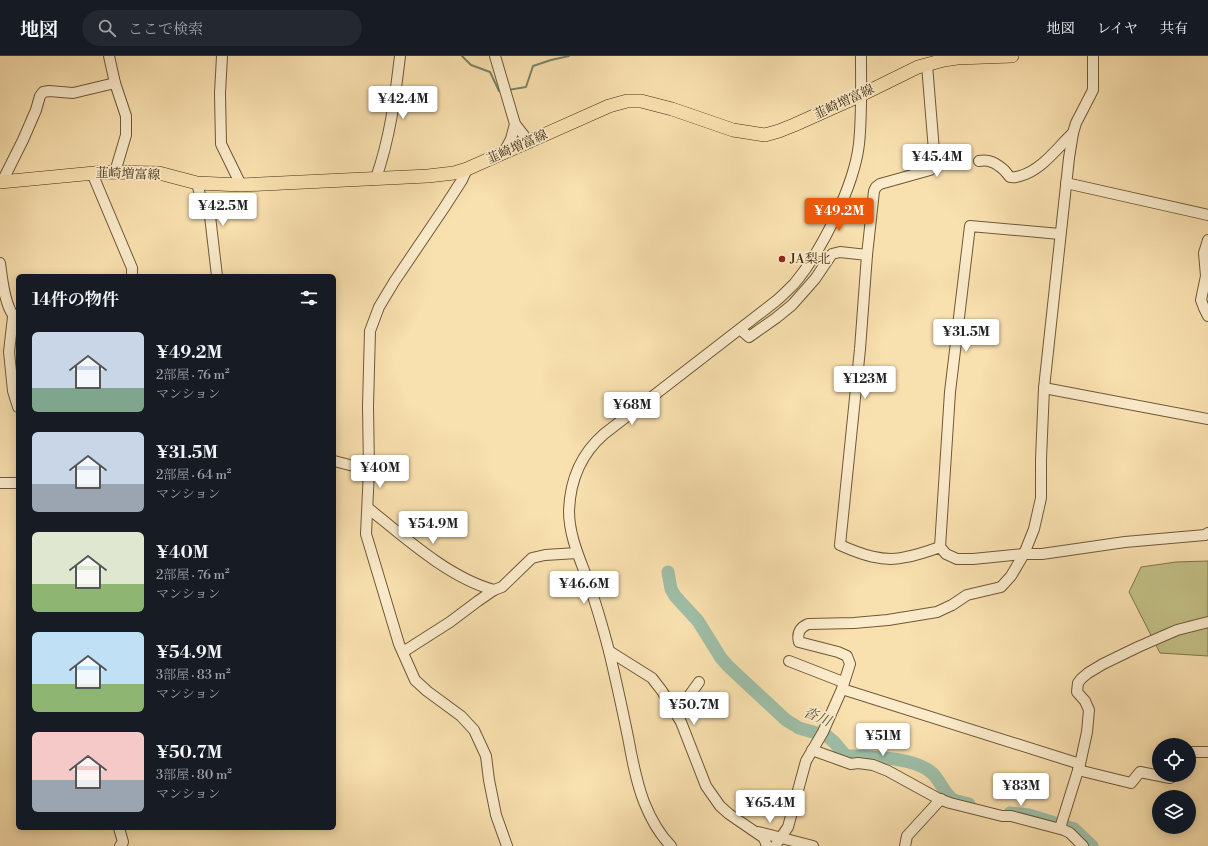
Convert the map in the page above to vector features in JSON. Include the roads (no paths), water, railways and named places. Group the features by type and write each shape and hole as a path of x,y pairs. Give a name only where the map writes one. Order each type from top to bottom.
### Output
{"main road":[{"name":"韮崎増富線","path":"1,182 115,172 159,173 197,183 241,185 428,176 454,173 529,142 609,106 627,101 641,101 672,109 732,130 766,135 794,125 861,95 918,67 957,58 1012,56"}],"street":[{"path":"109,56 115,83 126,116 126,135 115,172"},
{"path":"222,56 220,144 241,185"},
{"path":"376,178 384,156 392,117 400,56"},
{"path":"495,56 515,124 529,142"},
{"path":"671,846 655,824 644,802 635,772 609,651 588,582 577,553 570,526 569,511 571,492 576,473 584,456 593,444 776,301 794,284 814,256 846,193 856,161 859,145 861,56"},
{"path":"778,842 788,827 804,767 821,734 850,664 847,656 799,642 798,636 803,626 818,623 854,623 937,612 966,596 1001,587 1011,576 1024,554 1034,528 1040,498 1044,388 1060,234 1073,133 1076,123 1093,90 1093,56"},
{"path":"927,65 935,162 933,167 930,170 880,184 874,191 840,545 855,552 887,559 905,558 940,547"},
{"path":"1,182 23,140 36,110 40,96 43,92 50,91 73,93 115,83"},
{"path":"504,152 511,139 515,124"},
{"path":"979,161 986,160 997,164 1013,178 1033,171 1073,133"},
{"path":"466,169 462,180 379,307 370,331 368,406 369,470 368,508 365,523 366,534 399,644 415,680 427,691 461,716 474,730 486,756 496,815 507,846"},
{"path":"92,173 132,268 132,274"},
{"path":"197,183 200,195 210,216 217,274"},
{"path":"1066,184 1208,215"},
{"path":"1060,234 970,226 950,392 940,547 946,554 957,559 974,559 1024,554 1042,554 1124,542 1204,535 1208,533"},
{"path":"1208,240 1204,253 1206,276 1201,300 1208,316"},
{"path":"740,330 749,337 792,305 815,279 832,254 840,252 867,255"},
{"path":"0,264 10,314 9,352 13,392 16,401"},
{"path":"1044,388 1208,419"},
{"path":"336,462 369,470"},
{"path":"0,483 16,483"},
{"path":"368,508 438,562 462,578 482,587 494,590"},
{"path":"403,652 450,622 494,590 502,587 510,581 532,558 545,555 577,553"},
{"path":"1060,828 1079,767 1087,732 1090,710 1085,701 1077,692 1078,683 1088,673 1138,647 1177,630 1208,622"},
{"path":"609,651 652,678 681,722 706,786 720,806 728,814 764,838 767,846"},
{"path":"790,662 842,685 1079,767 1131,783 1140,772 1152,774"},
{"path":"676,714 699,682"},
{"path":"812,750 851,764 858,763 873,765 888,771 941,800 984,812 1002,816 1011,816 1060,828 1070,833 1083,846"},
{"path":"1196,752 1208,752"},
{"path":"906,846 907,836 941,800"},
{"path":"120,830 123,842 120,846"},
{"path":"754,831 778,842 813,846"}],"waterway":[{"path":"462,56 471,65 490,72 499,91 502,90"},
{"path":"508,90 526,87 533,66 569,56"},
{"name":"沓川","path":"668,572 671,589 675,596 698,621 721,658 786,720 799,728 827,736 845,755 892,759 914,763 923,767 934,775 951,798 956,801 969,804"},
{"name":"沓川","path":"1010,813 1029,815 1074,829 1092,846"}],"place":[{"name":"JA梨北","path":"782,259"}]}
